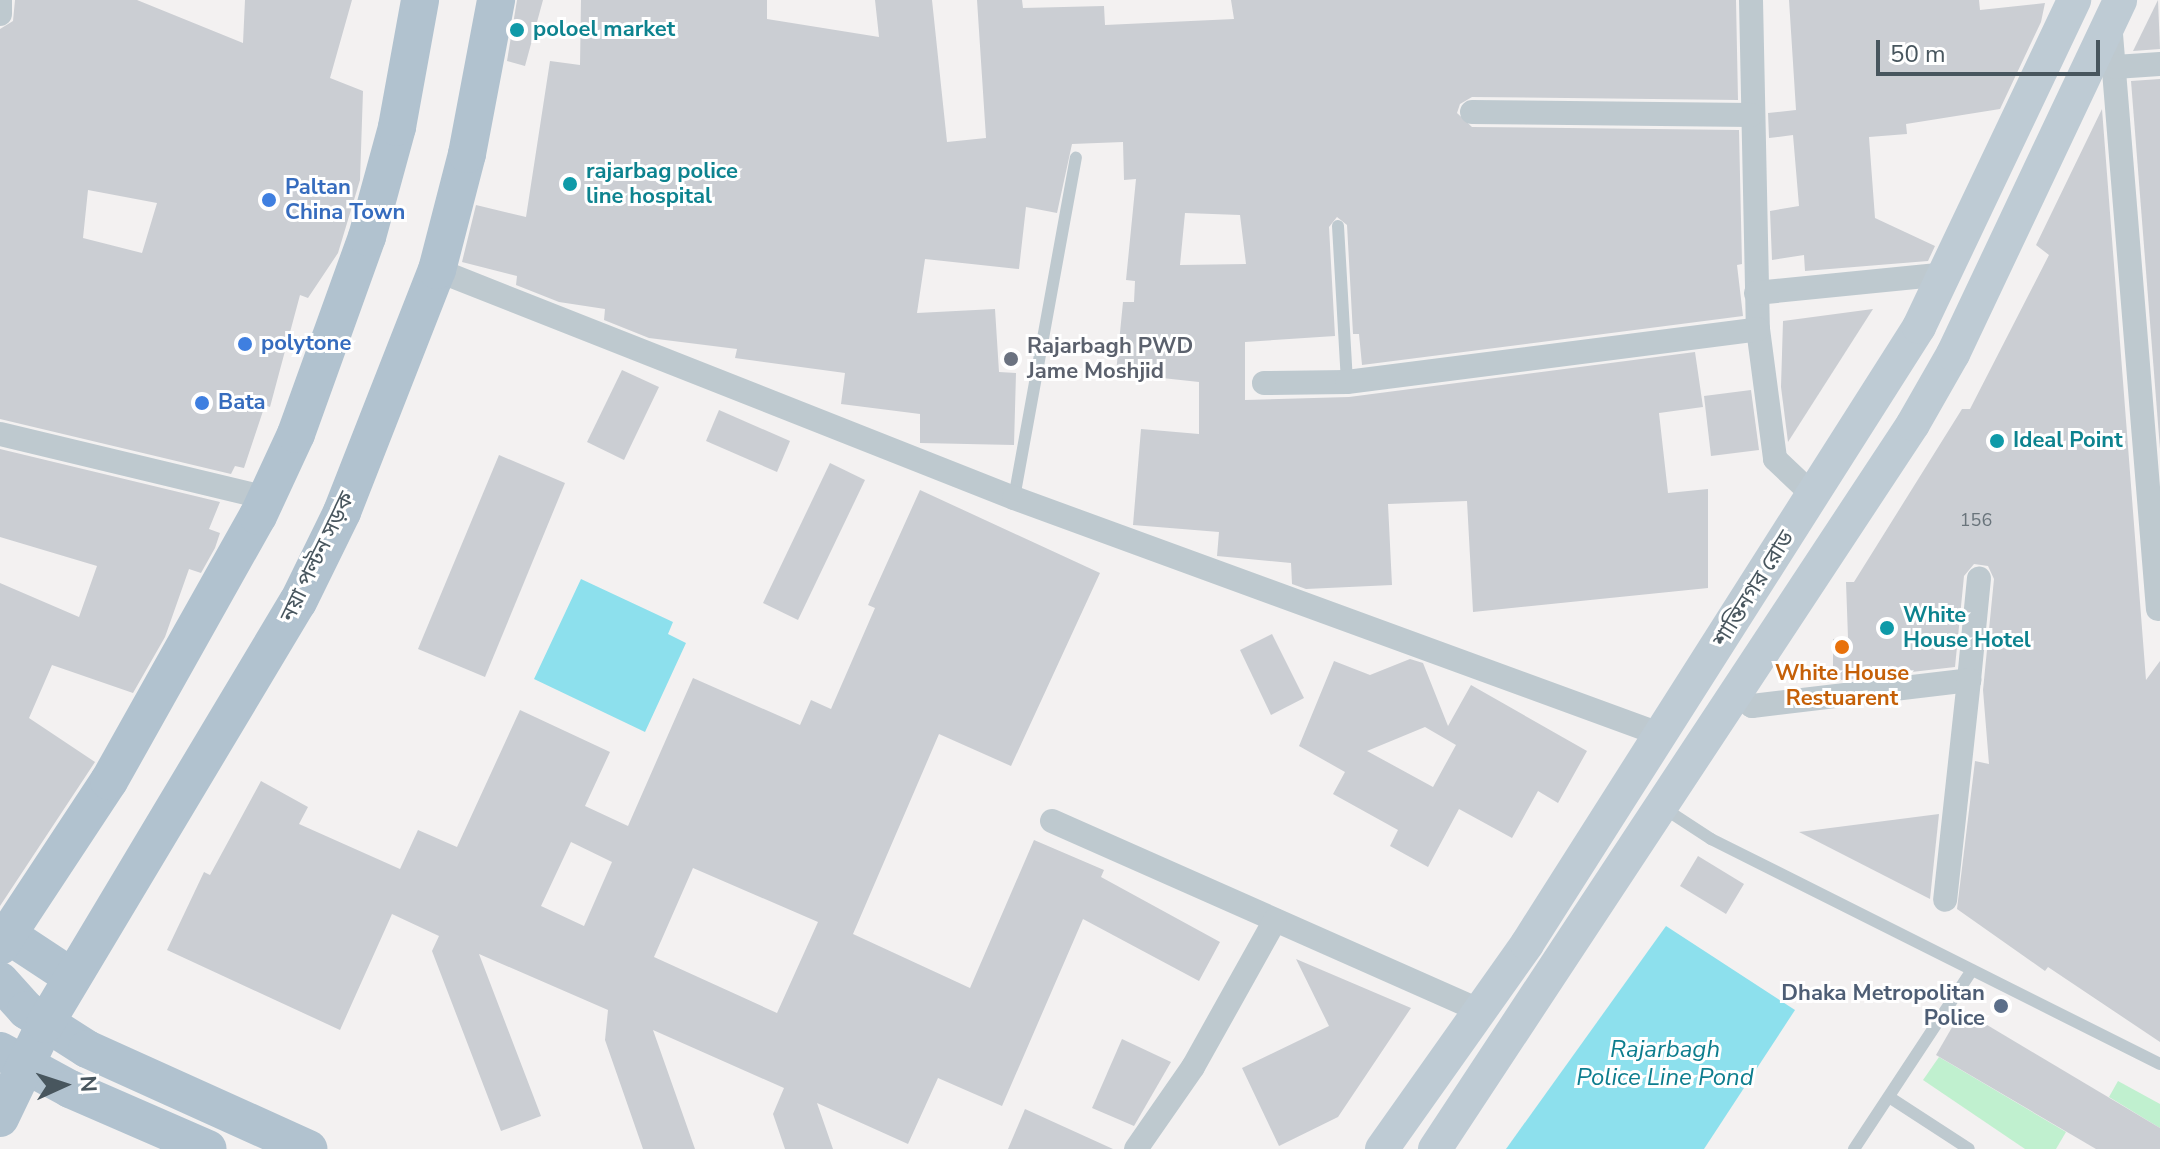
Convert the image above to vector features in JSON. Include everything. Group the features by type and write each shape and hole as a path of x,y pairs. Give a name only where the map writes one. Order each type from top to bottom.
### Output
{"main road":[{"path":"72,977 4,940 109,781 266,498 296,434 367,237 397,127 420,0"},
{"name":"নয়া পল্টন সড়ক","path":"0,1118 21,1070 60,1033 72,977 298,602 342,512 437,270 467,154 496,0"},
{"name":"শান্তিনগর রোড","path":"1382,1149 1481,1011 1631,785 1919,327 2074,0"},
{"name":"শান্তিনগর রোড","path":"1435,1149 1517,1032 1953,354 2115,10"},
{"path":"1631,785 1662,807"},
{"path":"0,981 60,1033 308,1149"},
{"path":"1481,1011 1517,1032"},
{"path":"21,1070 208,1149"}],"street":[{"path":"0,0 0,14"},
{"path":"1751,0 1751,115 1758,329 1775,459 1813,495"},
{"path":"2115,10 2115,67 2151,389 2158,609"},
{"path":"2115,67 2160,64"},
{"path":"1472,112 1751,115"},
{"path":"437,270 1014,498 1662,735"},
{"path":"1756,293 1945,274"},
{"path":"1264,383 1347,382 1758,329"},
{"path":"0,434 266,498"},
{"path":"1945,900 1979,578"},
{"path":"1736,694 1752,706 1969,680"},
{"path":"1052,821 1481,1011"},
{"path":"1136,1149 1193,1067 1275,920"}],"lane":[{"path":"1014,498 1076,158"},
{"path":"1338,226 1347,382"},
{"path":"1662,807 1711,839 2160,1064"},
{"path":"1854,1149 1972,970"},
{"path":"1889,1097 1969,1149"}],"green space":[{"path":"1939,1057 2066,1132 2056,1149 2025,1149 1923,1080"},
{"path":"2118,1081 2160,1104 2160,1128 2109,1097"}],"water":[{"path":"581,579 673,622 668,634 686,643 645,732 534,679"},
{"name":"Rajarbagh Police Line Pond","path":"1666,926 1795,1010 1704,1149 1506,1149"}],"building":[{"path":"15,0 137,0 243,43 245,0 352,0 330,78 363,91 360,180 338,253 308,298 300,295 270,407 265,405 244,468 235,466 231,474 0,419 0,29 13,21","holes":["88,190 157,203 142,253 83,238"]},
{"name":"poloel market","path":"517,0 543,0 525,66 507,61"},
{"path":"581,0 767,0 767,19 879,37 875,0 932,0 947,142 986,138 977,0 1022,0 1023,8 1104,6 1105,25 1234,19 1231,0 1736,0 1738,100 1472,97 1460,104 1457,113 1472,127 1739,130 1742,264 1737,265 1743,316 1362,365 1359,334 1353,334 1347,225 1337,217 1329,227 1335,336 1245,342 1245,400 1349,397 1695,352 1703,407 1659,413 1668,493 1708,489 1708,588 1473,612 1467,501 1388,504 1392,585 1306,589 1292,584 1291,563 1217,556 1219,532 1133,525 1141,429 1199,434 1199,382 1116,373 1123,302 1134,302 1135,281 1126,280 1136,179 1124,180 1123,142 1072,144 1057,213 1026,207 1019,269 925,259 917,313 995,309 999,372 1016,373 1014,445 920,443 920,414 841,404 845,373 735,358 737,349 649,338 604,320 605,309 559,302 516,285 517,276 462,262 476,205 526,217 550,61 580,65","holes":["1185,213 1240,215 1246,264 1180,265"]},
{"path":"1789,0 1979,0 1980,10 2045,3 2041,22 2000,109 1906,124 1907,134 1869,137 1875,218 1935,246 1928,261 1805,271 1804,255 1772,260 1770,211 1799,206 1793,135 1769,138 1768,113 1796,110"},
{"path":"2158,0 2160,49 2133,51"},
{"path":"2160,79 2160,449 2131,81"},
{"path":"2102,109 2146,680 2160,661 2160,1042 2048,967 2045,971 1957,909 1975,761 1989,764 1983,690 1994,579 1988,566 1974,564 1964,576 1955,667 1833,681 1833,639 1848,638 1846,582 1854,582 1962,409 1970,409 2049,255 2036,245"},
{"path":"1873,309 1788,442 1781,387 1783,321"},
{"path":"622,370 659,387 624,460 587,442"},
{"path":"1751,390 1759,450 1711,456 1704,396"},
{"path":"719,410 790,441 777,472 706,441"},
{"path":"0,449 220,502 209,529 220,533 201,573 189,569 165,637 133,693 52,665 29,718 95,762 0,906 0,583 79,617 97,566 0,537"},
{"path":"499,455 565,483 485,677 418,649"},
{"path":"830,463 865,480 798,620 763,603"},
{"path":"920,490 1100,573 1011,766 939,734 853,934 970,988 1034,840 1104,870 1101,877 1220,942 1199,981 1083,919 1002,1106 938,1078 908,1144 817,1103 833,1149 785,1149 773,1114 784,1088 653,1030 695,1149 643,1149 605,1040 608,1010 479,954 541,1116 501,1131 432,951 439,936 392,914 340,1030 167,950 204,872 210,875 261,781 308,807 299,824 400,869 418,830 457,847 520,710 610,752 585,806 628,826 693,678 800,725 811,700 831,709 875,608 868,605","holes":["571,842 612,862 584,926 541,906","693,868 818,922 777,1013 654,957"]},
{"path":"1272,634 1304,698 1271,715 1240,650"},
{"path":"1410,659 1423,663 1448,726 1471,685 1587,751 1558,803 1538,791 1512,838 1459,809 1428,867 1390,846 1398,830 1333,794 1345,772 1299,746 1334,661 1370,675","holes":["1425,727 1456,745 1433,787 1367,751"]},
{"path":"1939,814 1930,899 1799,832"},
{"path":"1698,856 1744,884 1726,914 1680,886"},
{"path":"1296,959 1411,1008 1338,1117 1279,1146 1242,1068 1329,1026"},
{"path":"1962,1010 2160,1128 2160,1149 2096,1149 1936,1055"},
{"path":"1122,1039 1171,1062 1134,1126 1092,1108"},
{"path":"1025,1109 1113,1149 1008,1149"}],"place":[{"name":"poloel market","path":"517,30"},
{"name":"rajarbag police line hospital","path":"570,184"},
{"name":"Paltan China Town","path":"269,200"},
{"name":"polytone","path":"245,344"},
{"name":"Rajarbagh PWD Jame Moshjid","path":"1011,359"},
{"name":"Bata","path":"202,403"},
{"name":"Ideal Point","path":"1997,441"},
{"name":"White House Hotel","path":"1887,628"},
{"name":"White House Restuarent","path":"1842,647"},
{"name":"Dhaka Metropolitan Police","path":"2001,1006"}]}
